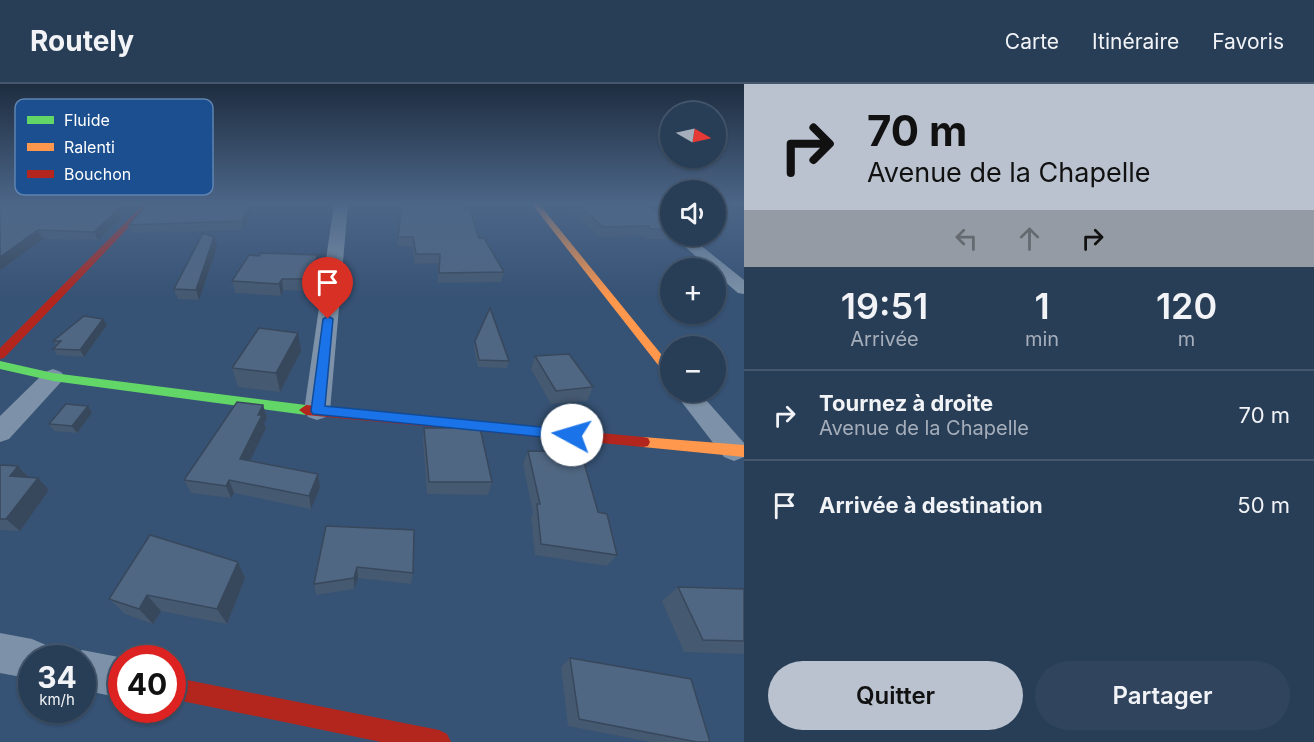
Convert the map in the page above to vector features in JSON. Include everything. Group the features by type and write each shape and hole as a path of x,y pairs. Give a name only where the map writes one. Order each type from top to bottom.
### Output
{"street":[{"path":"0,355 118,235"},
{"path":"317,411 337,235"},
{"path":"560,235 660,360"},
{"path":"692,246 744,289"},
{"path":"0,365 53,377 317,411 739,451"},
{"path":"0,432 53,377"},
{"path":"695,402 739,451"},
{"path":"0,653 18,656"},
{"path":"186,691 439,742"}],"building":[{"path":"0,235 31,235 0,257"},
{"path":"202,235 214,237 196,290 174,289"},
{"path":"398,235 478,235 479,238 484,238 504,272 439,273 440,254 416,254 413,237 398,237"},
{"path":"261,253 318,255 308,279 282,279 279,284 232,281 249,255 259,256"},
{"path":"490,308 509,361 479,360 475,341"},
{"path":"84,316 103,319 80,350 53,349 61,341 53,341"},
{"path":"259,328 298,333 276,373 232,368"},
{"path":"569,354 593,387 556,391 535,356"},
{"path":"237,402 263,405 258,415 262,415 240,459 318,474 309,496 229,480 226,486 184,480"},
{"path":"66,404 88,406 72,426 49,424"},
{"path":"451,425 480,428 492,482 429,482 424,428 451,428"},
{"path":"528,451 581,452 598,512 607,514 617,555 541,544 537,504 540,504"},
{"path":"0,465 18,466 10,476 38,478 6,519 0,519"},
{"path":"326,526 414,530 413,573 357,567 354,578 314,584"},
{"path":"150,535 238,562 217,609 147,595 139,609 109,599"},
{"path":"678,587 744,589 744,641 703,640"},
{"path":"570,658 691,679 710,742 697,742 579,719"}],"traffic: fast":[{"path":"0,365 53,377 306,410"}],"traffic: slow":[{"path":"560,235 660,360"},
{"path":"643,442 744,451"}],"traffic: jam":[{"path":"0,355 118,235"},
{"path":"306,410 643,442"},
{"path":"186,691 439,742"}],"route":[{"path":"328,319 317,411 572,435"}]}
